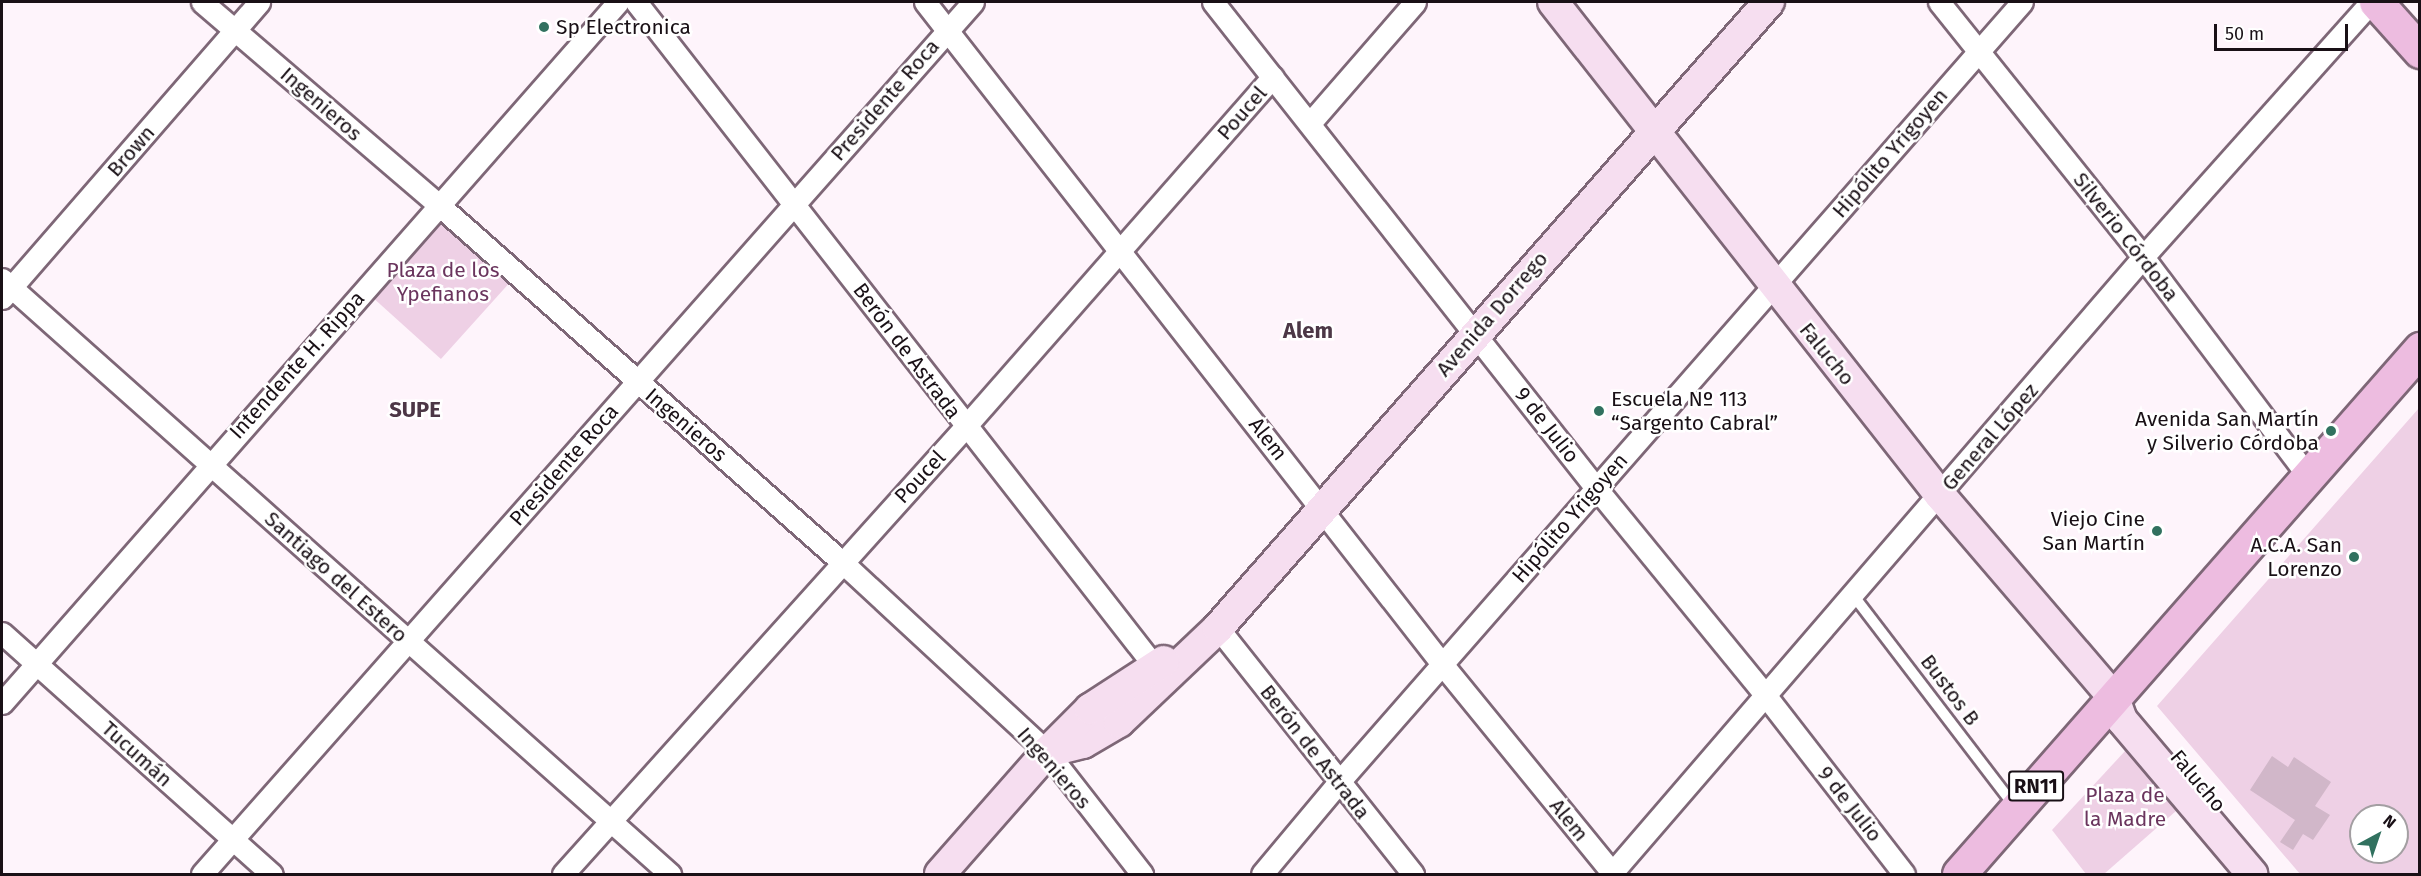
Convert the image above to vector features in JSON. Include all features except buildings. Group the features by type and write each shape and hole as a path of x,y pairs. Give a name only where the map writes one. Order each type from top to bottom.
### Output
{"main road":[{"name":"Falucho","path":"1553,2 1773,286 1940,495 2123,708 2275,874"},
{"name":"Avenida Dorrego","path":"1047,752 1083,743 1119,722 1218,628 1653,130 1769,2"},
{"path":"2376,2 2420,51"},
{"path":"2405,2 2420,18"},
{"name":"RN11","path":"1988,874 2308,476 2420,349"},
{"name":"RN11","path":"1959,874 2016,809 2123,708 2420,379"},
{"name":"Avenida Dorrego","path":"940,874 1047,752 1090,709 1218,628"},
{"name":"Falucho","path":"2123,708 2252,874"}],"street":[{"name":"Ingenieros","path":"202,2 440,206 842,562 1047,752 1142,874"},
{"name":"Brown","path":"5,289 259,2"},
{"name":"Intendente H. Rippa","path":"2,703 209,464 440,206 618,2"},
{"name":"Berón de Astrada","path":"636,2 795,204 965,427 1155,667"},
{"name":"Alem","path":"925,2 1442,664 1612,874"},
{"name":"Presidente Roca","path":"202,874 409,642 947,29 974,2"},
{"name":"9 de Julio","path":"1213,2 1596,488 1766,696 1904,874"},
{"path":"1310,123 1415,2"},
{"name":"Silverio Córdoba","path":"1939,2 2143,257 2308,476"},
{"name":"Hipólito Yrigoyen","path":"1262,874 1338,783 2022,2"},
{"name":"General López","path":"1612,874 2143,257 2372,2"},
{"name":"Poucel","path":"563,874 965,427 1273,77"},
{"name":"Santiago del Estero","path":"5,289 209,464 670,874"},
{"name":"Berón de Astrada","path":"1218,628 1338,783 1413,874"},
{"name":"Tucumán","path":"2,633 272,874"},
{"path":"1138,705 1155,667"}],"lane":[{"name":"Bustos B","path":"1853,595 2016,809"}],"green space":[{"name":"Plaza de los Ypefianos","path":"440,206 517,275 441,359 364,290"},
{"name":"A.C.A. San Lorenzo","path":"2419,408 2419,874 2300,874 2157,706"},
{"name":"Plaza de la Madre","path":"2126,750 2176,811 2104,874 2086,874 2052,830"}],"place":[{"name":"Sp Electronica","path":"544,27"},
{"name":"Escuela Nº 113 “Sargento Cabral”","path":"1599,411"},
{"name":"Avenida San Martín y Silverio Córdoba","path":"2331,431"},
{"name":"Viejo Cine San Martín","path":"2157,531"},
{"name":"A.C.A. San Lorenzo","path":"2354,557"}],"district":[{"name":"Alem","path":"1308,331"},
{"name":"SUPE","path":"415,410"}]}
